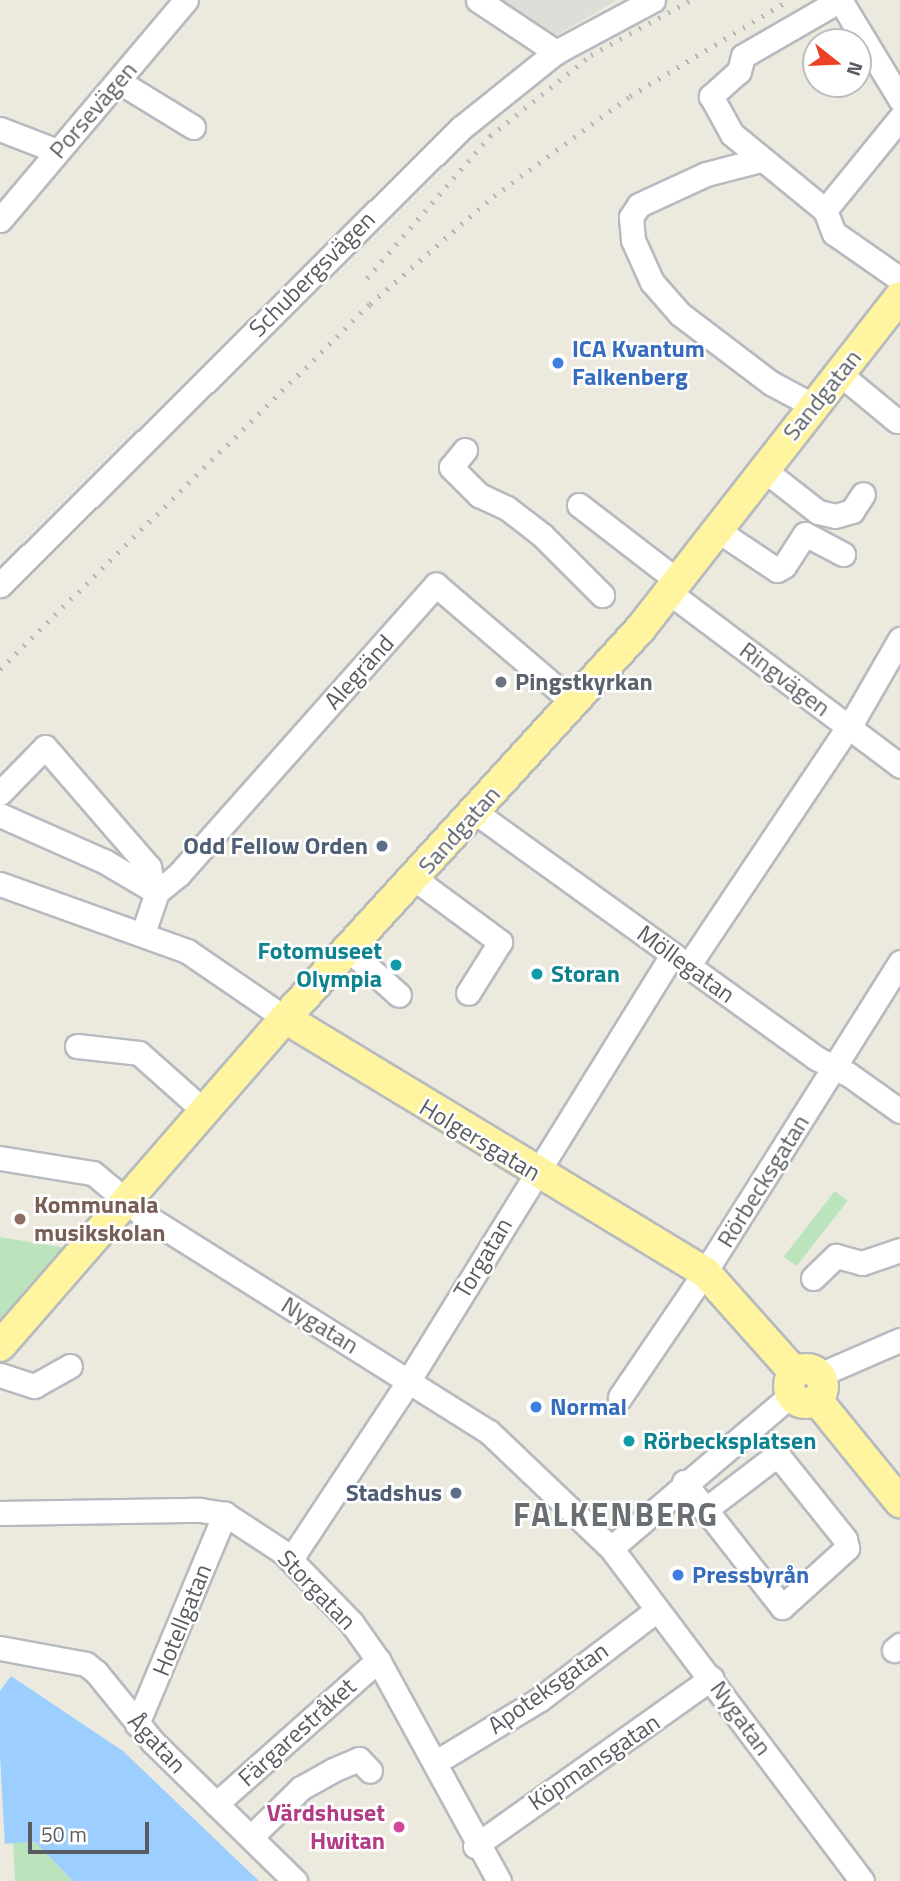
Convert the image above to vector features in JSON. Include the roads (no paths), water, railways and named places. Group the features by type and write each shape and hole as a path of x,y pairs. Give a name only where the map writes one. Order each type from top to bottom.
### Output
{"main road":[{"name":"Sandgatan","path":"0,1346 285,1018 574,703 674,587 763,469 900,297"},
{"name":"Holgersgatan","path":"285,1018 535,1173 705,1272 805,1386 900,1502"}],"street":[{"name":"Porsevägen","path":"0,220 186,0"},
{"path":"478,0 556,52"},
{"name":"Schubergsvägen","path":"0,585 461,128 556,52 653,0"},
{"path":"900,99 840,0 743,56 739,71 711,96 732,134 760,160 825,209 834,233 900,279"},
{"path":"118,81 193,127"},
{"path":"825,209 900,118"},
{"path":"0,129 57,151"},
{"path":"760,160 706,174 639,205 630,228 652,282 680,314 771,383 814,406"},
{"path":"840,374 897,421"},
{"path":"466,450 451,467 479,495 507,508 542,535 602,595"},
{"path":"763,469 827,514 844,516 852,512 863,494"},
{"name":"Ringvägen","path":"579,505 674,587 900,766"},
{"path":"717,530 777,570 784,566 805,534 843,554"},
{"name":"Alegränd","path":"155,891 179,874 436,585 574,703"},
{"name":"Torgatan","path":"291,1559 408,1380 535,1173 680,960 848,726 900,639"},
{"path":"0,793 45,747 149,867 155,891 143,933"},
{"name":"Möllegatan","path":"475,812 680,960 900,1111"},
{"path":"0,815 104,860 155,891"},
{"path":"415,879 500,942 468,993"},
{"name":"Holgersgatan","path":"0,884 143,933 187,951 285,1018"},
{"path":"349,950 399,995"},
{"name":"Rörbecksgatan","path":"620,1397 705,1272 900,962"},
{"path":"77,1045 139,1052 204,1111"},
{"name":"Nygatan","path":"0,1158 83,1170 127,1202 408,1380 518,1455 614,1552 862,1881"},
{"path":"813,1278 836,1256 862,1263 900,1250"},
{"path":"614,1552 684,1482 805,1386 900,1340"},
{"path":"0,1375 34,1387 70,1366"},
{"path":"684,1482 705,1510 782,1606 847,1548 845,1539 780,1458 774,1458 705,1510"},
{"name":"Storgatan","path":"0,1513 161,1508 225,1514 291,1559 351,1622 378,1660 436,1762 475,1846 499,1881"},
{"name":"Hotellgatan","path":"137,1724 225,1514"},
{"name":"Apoteksgatan","path":"436,1762 540,1699 657,1609"},
{"name":"Ågatan","path":"0,1648 86,1664 137,1724 295,1881"},
{"name":"Färgarestråket","path":"216,1804 378,1660"},
{"name":"Köpmansgatan","path":"475,1846 710,1678"},
{"path":"251,1837 301,1788 333,1770 359,1759 370,1771"}],"water":[{"path":"11,1676 123,1751 259,1881 73,1881 35,1842 0,1844 0,1691"}],"railway":[{"path":"367,278 490,136 591,55 691,0"},
{"path":"0,669 370,304 494,196 630,96 789,0"}],"place":[{"name":"ICA Kvantum Falkenberg","path":"558,363"},
{"name":"Pingstkyrkan","path":"501,682"},
{"name":"Odd Fellow Orden","path":"382,846"},
{"name":"Fotomuseet Olympia","path":"396,965"},
{"name":"Storan","path":"537,974"},
{"name":"Kommunala musikskolan","path":"20,1219"},
{"name":"Normal","path":"536,1407"},
{"name":"Rörbecksplatsen","path":"629,1441"},
{"name":"Stadshus","path":"456,1493"},
{"name":"Pressbyrån","path":"678,1575"},
{"name":"Värdshuset Hwitan","path":"399,1827"}],"district":[{"name":"FALKENBERG","path":"616,1514"}]}
